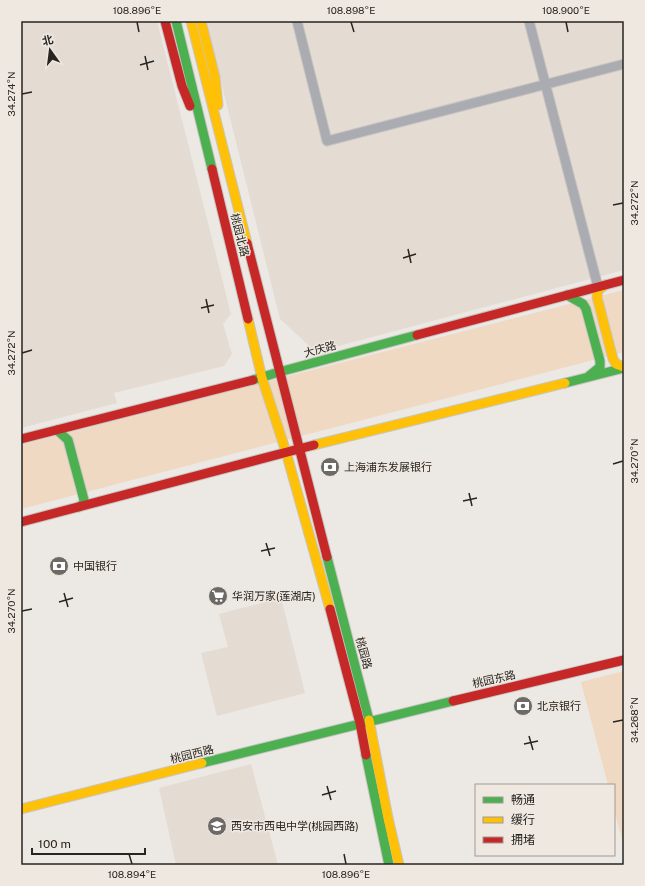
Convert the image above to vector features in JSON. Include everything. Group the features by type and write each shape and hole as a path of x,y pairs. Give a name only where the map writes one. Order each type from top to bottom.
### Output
{"main road":[{"path":"165,21 182,86 205,145"},
{"name":"桃园北路","path":"176,21 262,378 286,452"},
{"name":"桃园北路","path":"191,21 299,449"},
{"path":"201,21 215,77 224,152"},
{"name":"大庆路","path":"21,439 262,378 279,372 624,280"},
{"path":"602,286 598,290 597,297 613,359 616,364 624,367"},
{"path":"567,295 583,304 586,309 600,361 600,367 589,376"},
{"path":"21,522 286,452 624,367"},
{"path":"76,425 72,432 72,438 88,499 95,503"},
{"path":"57,430 68,440 84,500 83,504 79,507"},
{"name":"桃园路","path":"299,449 369,721 399,865"},
{"name":"桃园路","path":"286,452 360,723 379,821 390,865"},
{"name":"桃园东路","path":"369,721 624,660"},
{"name":"桃园西路","path":"21,809 369,721"}],"street":[{"path":"297,21 327,141 624,64"},
{"path":"529,21 602,286"}],"shaded area":[{"path":"21,21 157,21 231,314 223,324 232,354 224,366 114,393 117,403 21,428"},
{"path":"206,21 624,21 624,270 316,352 280,319"},
{"path":"624,290 624,352 21,509 21,445"},
{"path":"281,598 305,693 217,716 201,653 228,647 219,614"},
{"path":"624,671 624,847 615,813 615,784 608,784 581,682"},
{"name":"西安市西电中学(桃园西路)","path":"251,764 278,865 176,865 159,788"}],"traffic: fast":[{"path":"176,21 212,169"},
{"path":"567,295 583,304 586,309 600,361 600,367 589,376"},
{"path":"253,380 417,335"},
{"path":"565,383 624,368"},
{"path":"57,430 68,440 84,500 83,504 79,507"},
{"path":"327,557 369,720"},
{"path":"202,763 453,701"},
{"path":"366,755 389,865"}],"traffic: slow":[{"path":"191,21 247,243"},
{"path":"201,21 215,77 218,105"},
{"path":"605,285 598,290 597,297 613,359 616,364 624,367"},
{"path":"248,319 262,378 286,452 330,609"},
{"path":"314,445 565,383"},
{"path":"369,720 388,818 399,865"},
{"path":"21,809 202,763"}],"traffic: jam":[{"path":"165,21 182,86 190,106"},
{"path":"212,169 248,319"},
{"path":"247,243 327,557"},
{"path":"417,335 624,280"},
{"path":"21,439 253,380"},
{"path":"21,522 314,445"},
{"path":"330,609 360,723 366,755"},
{"path":"453,701 624,660"}],"place":[{"name":"上海浦东发展银行","path":"330,467"},
{"name":"中国银行","path":"59,566"},
{"name":"华润万家(莲湖店)","path":"218,596"},
{"name":"北京银行","path":"523,706"},
{"name":"西安市西电中学(桃园西路)","path":"217,826"}]}
